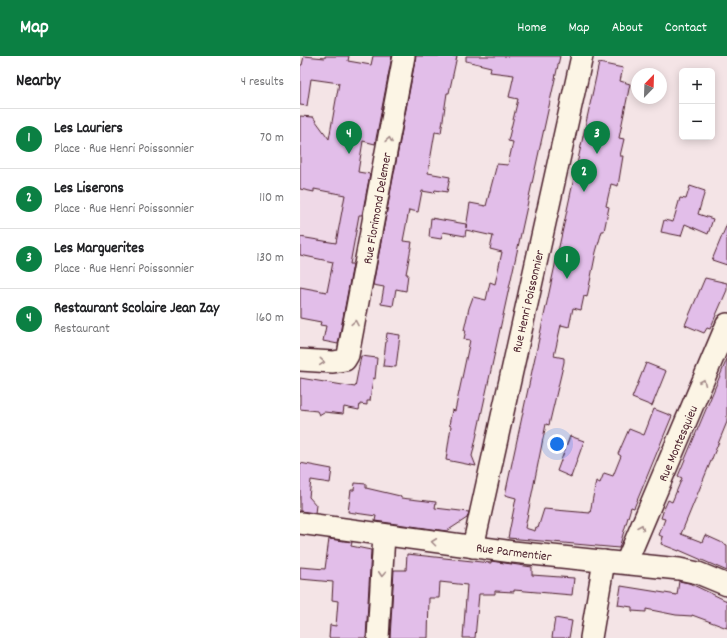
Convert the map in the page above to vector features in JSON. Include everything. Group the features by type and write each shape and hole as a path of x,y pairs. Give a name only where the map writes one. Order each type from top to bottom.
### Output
{"street":[{"name":"Rue Florimond Delemer","path":"300,360 333,362 344,360 348,355 404,56"},
{"name":"Rue Henri Poissonnier","path":"473,547 582,56"},
{"name":"Rue Montesquieu","path":"626,563 727,324"},
{"name":"Rue Parmentier","path":"300,523 473,547 688,571 727,585"},
{"path":"378,638 384,535"},
{"path":"591,638 604,561"}],"shaded area":[{"path":"300,166 371,174 345,320 322,316 300,308"}],"building":[{"path":"304,56 325,58 325,56 349,56 348,61 371,65 373,56 392,56 375,144 363,141 358,172 370,174 362,215 359,215 350,264 353,264 338,344 323,341 326,326 320,325 321,322 300,318 300,287 327,292 333,262 300,255 300,237 336,243 345,195 314,189 314,192 300,189 300,116 313,117 329,139 339,83 311,79 307,106 300,105 300,65 302,65"},
{"path":"416,56 457,56 449,93 447,93 441,133 435,132 428,173 450,177 447,192 435,190 434,193 422,191 418,212 409,210 403,241 412,242 406,274 408,274 406,291 396,289 393,306 381,304 384,287 373,285"},
{"path":"466,56 560,56 472,456 476,466 446,460 451,426 449,425 452,410 455,411 470,340 464,339 466,330 464,330 469,308 473,297 486,300 490,282 495,284 502,252 490,249 493,236 466,230 465,236 443,232 441,239 429,237 431,218 466,224 466,228 470,203 486,206 497,164 508,165 513,142 508,141 518,99 509,97 514,75 490,72 491,67 466,61"},
{"path":"599,63 623,68 620,81 630,84 619,138 624,139 620,156 623,156 618,186 611,184 606,206 609,207 604,231 602,231 596,252 587,297 584,296 581,310 573,308 569,327 561,325 554,356 564,358 564,362 549,425 546,424 525,528 535,531 536,527 538,528 544,509 590,513 596,481 600,483 604,473 613,476 621,456 618,454 629,429 644,435 654,409 672,416 634,508 631,507 619,548 508,538 516,498 505,495"},
{"path":"690,186 705,191 698,214 713,219 708,234 685,224 681,236 661,232 664,220 673,222 680,198 686,199"},
{"path":"727,224 727,265 712,260"},
{"path":"705,278 727,283 727,290 710,329 707,328 704,333 685,325"},
{"path":"387,333 400,335 396,367 383,366"},
{"path":"361,356 377,358 375,379 373,378 370,401 367,401 367,405 360,404 359,410 344,407 343,414 324,412 319,415 317,411 300,409 300,378 355,387"},
{"path":"727,359 727,422 681,534 702,542 705,535 727,545 727,571 679,550 661,544 663,537 659,535 665,519 661,518 664,509 668,500 672,502 682,478 678,476"},
{"path":"646,363 666,371 652,406 632,398"},
{"path":"570,436 584,441 571,477 557,471"},
{"path":"300,463 332,469 330,483 311,480 309,497 316,505 315,513 300,511"},
{"path":"355,483 366,484 366,488 400,496 401,498 436,502 435,508 469,512 467,518 447,531 375,521 376,516 348,512 351,490 354,490"},
{"path":"329,539 352,542 351,546 371,550 366,638 329,638 330,625 336,626 338,601 332,600 333,582 300,579 300,567 325,569"},
{"path":"407,554 491,563 491,561 532,567 532,575 574,578 572,595 514,590 514,592 495,591 495,594 479,594 475,638 463,638 467,585 440,582 439,598 429,598 428,638 390,638 394,570 406,570"},
{"path":"679,581 689,583 727,601 727,628 692,615 676,615 646,609 646,612 632,611 632,607 618,605 621,586 677,595"},
{"path":"555,618 572,621 569,638 552,638"}],"place":[{"name":"Restaurant Scolaire Jean Zay","path":"349,154"},
{"name":"Les Marguerites","path":"597,154"},
{"name":"Les Liserons","path":"584,192"},
{"name":"Les Lauriers","path":"567,279"}]}
